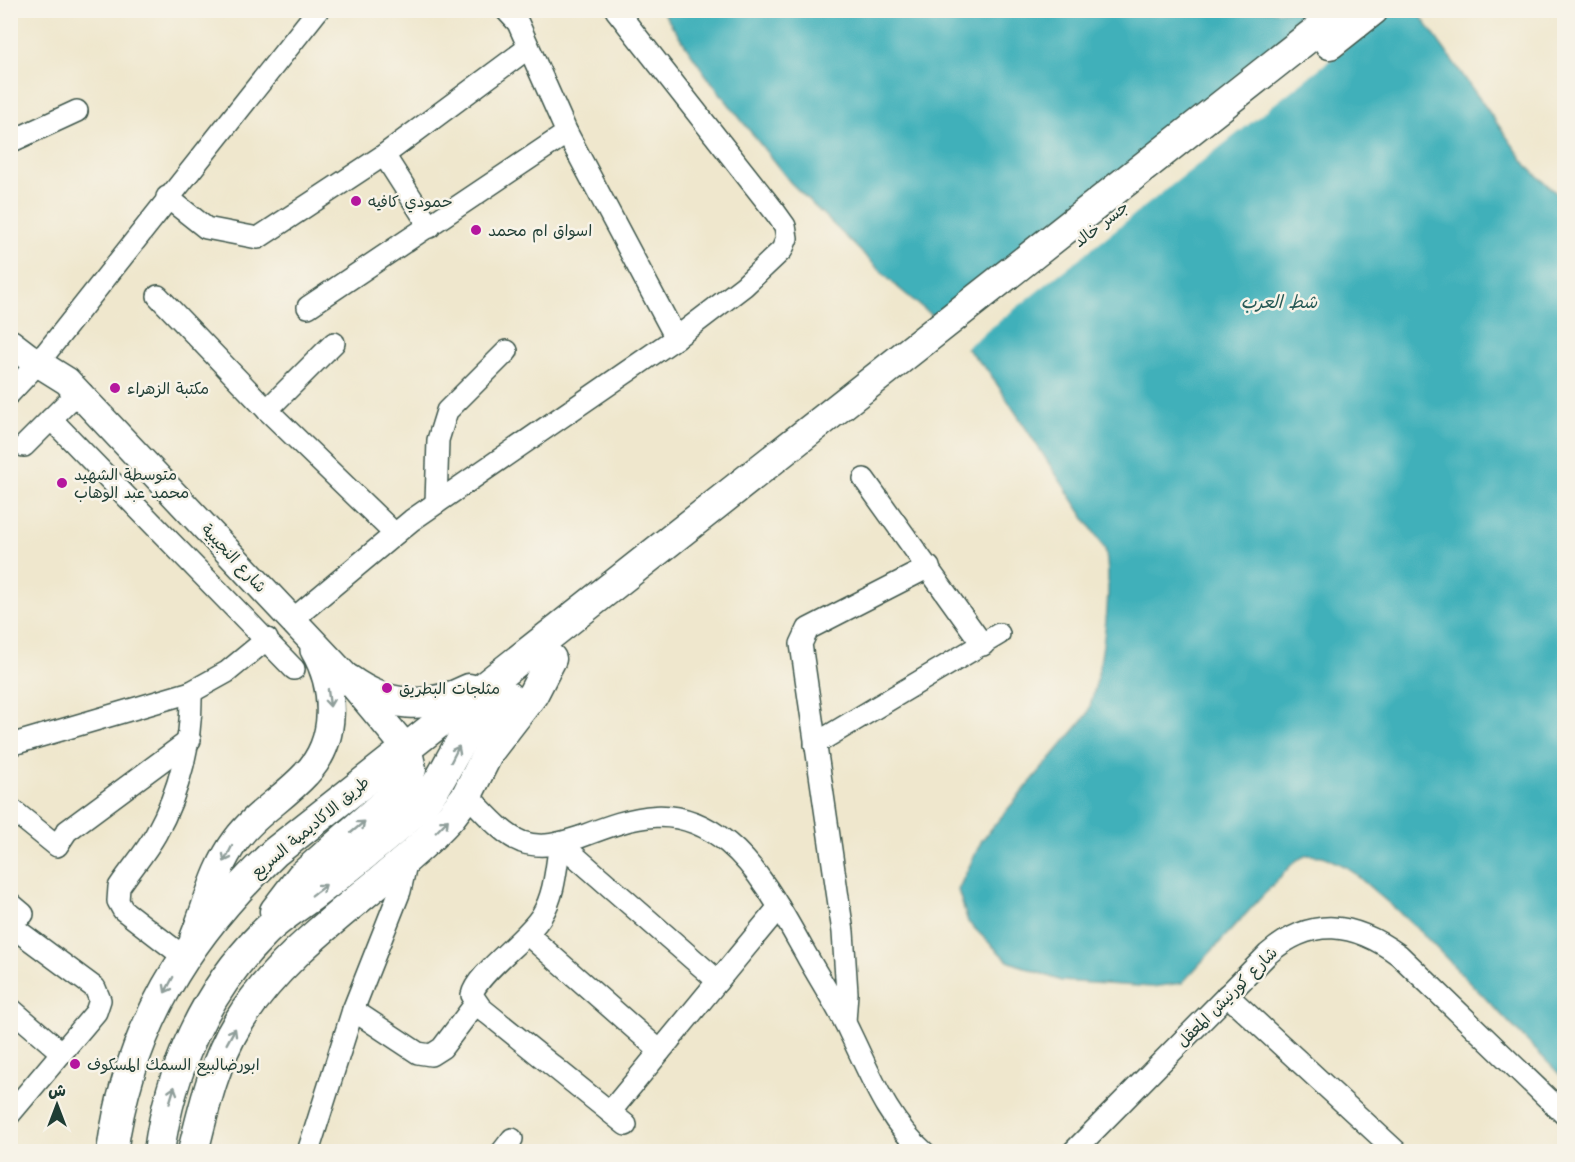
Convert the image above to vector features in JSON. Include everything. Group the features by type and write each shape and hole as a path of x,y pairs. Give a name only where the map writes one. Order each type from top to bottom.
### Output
{"highway":[{"name":"جسر خالد","path":"824,431 1343,10"},
{"name":"جسر خالد","path":"824,431 1373,10"},
{"path":"264,932 343,872 420,807 441,782 459,745 477,720 551,659 623,589 824,431"},
{"name":"طريق الاكاديمية السريع","path":"111,1152 129,1072 152,1018 185,954 218,912 275,852 511,667 623,589"},
{"path":"193,1152 215,1070 234,1030 254,1000 303,949 441,827 467,795 489,751 527,702 551,659"},
{"path":"350,680 384,699 424,703 456,695 511,667"},
{"path":"159,1152 172,1096 194,1031 219,986 264,932 281,901 301,877 405,785 411,769 406,748"}],"main road":[{"name":"شارع النجيبية","path":"10,343 58,374 78,392 350,680 406,748"},
{"path":"185,954 215,881 234,843 247,825 308,772 326,739 331,715 329,690 318,657 295,623"}],"street":[{"path":"10,393 38,363 167,197 318,10"},
{"path":"506,10 518,23 567,133 676,338"},
{"path":"295,623 395,534 436,503 676,338 744,286 782,250 786,238 785,226 616,10"},
{"path":"167,197 206,228 258,238 384,155 528,48"},
{"path":"10,142 77,111"},
{"path":"308,307 567,133"},
{"path":"384,155 430,227"},
{"path":"158,296 267,410 395,534"},
{"path":"267,410 334,343"},
{"path":"436,503 438,440 447,411 507,351"},
{"path":"24,446 78,392"},
{"path":"51,419 294,669"},
{"path":"815,744 991,639 929,567 864,479"},
{"path":"845,1022 847,993 843,932 802,652 803,636 814,626 929,567"},
{"path":"10,745 191,692 226,672 267,639"},
{"path":"185,954 123,910 117,896 119,887 162,822 190,740 191,692"},
{"path":"11,809 57,846 67,831 190,740"},
{"path":"467,795 520,841 545,845 560,843 642,816 665,814 710,830 729,844 745,860 779,907 845,1022 887,1109 912,1141 924,1152"},
{"path":"560,843 550,896 541,918 475,987 472,995 476,1002 618,1119 660,1051 779,907"},
{"path":"560,843 718,981"},
{"path":"308,1152 353,1010 400,891 408,855"},
{"path":"10,1114 96,1012 99,995 95,988 17,916"},
{"name":"شارع كورنيش المعقل","path":"1073,1152 1284,940 1301,932 1318,929 1353,929 1383,944 1412,965 1564,1114"},
{"path":"527,934 660,1051"},
{"path":"1227,995 1396,1152"},
{"path":"353,1010 418,1053 431,1055 442,1048 476,1002"},
{"path":"10,1008 61,1052"}],"water":[{"name":"شط العرب","path":"662,11 1417,11 1529,168 1564,200 1564,1079 1415,926 1348,868 1323,856 1307,855 1295,861 1182,983 1152,987 1061,981 1008,961 968,922 958,890 982,840 1087,715 1097,678 1105,632 1108,587 1105,549 989,372 947,328 895,285 790,182 706,75"}],"pier":[{"path":"1320,11 1392,11 963,350 945,330"}],"place":[{"name":"حمودي كافيه","path":"356,201"},
{"name":"اسواق ام محمد","path":"476,230"},
{"name":"مكتبة الزهراء","path":"115,388"},
{"name":"متوسطة الشهيد محمد عبد الوهاب","path":"62,483"},
{"name":"مثلجات البطريق","path":"387,688"},
{"name":"ابورضالبيع السمك المسكوف","path":"75,1064"}]}
